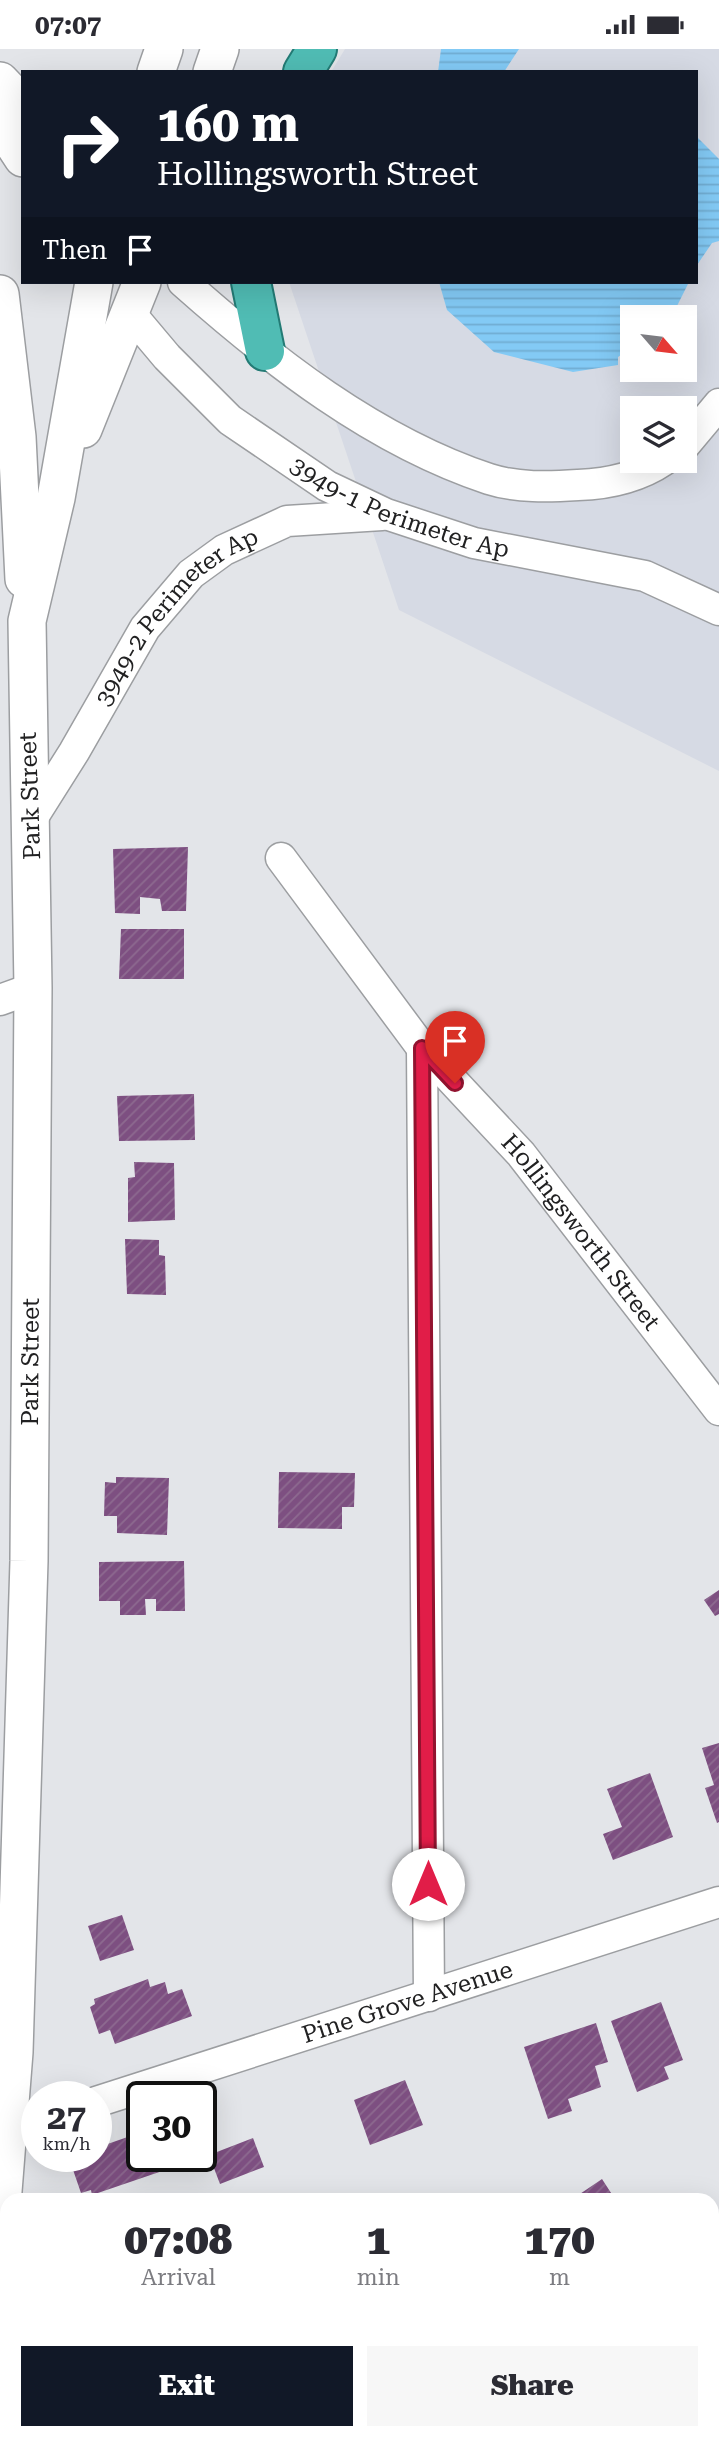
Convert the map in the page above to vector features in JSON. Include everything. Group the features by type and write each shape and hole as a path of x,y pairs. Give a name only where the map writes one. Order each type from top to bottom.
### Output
{"highway":[{"path":"304,70 317,49"},
{"path":"251,284 265,352"}],"street":[{"path":"157,70 164,49"},
{"path":"213,70 219,49"},
{"path":"0,81 21,103"},
{"path":"0,123 21,155"},
{"name":"Park Street","path":"23,2081 29,1561 17,994 33,817 27,621 55,499 94,284"},
{"path":"113,284 136,297"},
{"path":"185,284 265,352 361,418 410,445 491,480 540,487 596,484 643,473"},
{"path":"0,294 17,437 27,621"},
{"name":"Park Street","path":"55,499 136,297"},
{"name":"3949-1 Perimeter Ap","path":"136,297 175,366 230,420 327,486 386,514 474,543 645,576 719,610"},
{"path":"697,430 719,404"},
{"name":"3949-2 Perimeter Ap","path":"33,817 145,628 191,574 225,550 287,521 386,514"},
{"name":"Hollingsworth Street","path":"281,858 422,1048 521,1154 719,1410"},
{"path":"422,1048 429,1996"},
{"name":"Pine Grove Avenue","path":"112,2097 719,1902"},
{"name":"Park Street","path":"8,2193 21,2134"}],"shaded area":[{"path":"345,49 719,49 719,771 399,610 290,284 698,284 698,70 332,70"}],"water":[{"path":"441,49 519,49 505,70 438,70"},
{"path":"698,138 719,159 719,241 712,243 698,264"},
{"path":"440,284 688,284 678,305 620,305 618,365 573,372 494,352 447,310"}],"building":[{"path":"188,847 186,911 162,911 160,899 140,897 140,914 115,913 113,849"},
{"path":"121,929 184,929 184,979 119,979"},
{"path":"194,1094 195,1140 119,1141 117,1096"},
{"path":"134,1162 174,1163 175,1220 128,1222 128,1178 135,1177"},
{"path":"125,1239 159,1240 159,1255 165,1256 166,1295 127,1294"},
{"path":"279,1472 355,1473 354,1507 342,1507 342,1529 278,1528"},
{"path":"116,1477 169,1478 167,1535 117,1533 117,1516 104,1516 105,1482 116,1483"},
{"path":"184,1561 185,1611 156,1611 156,1599 145,1599 146,1615 120,1615 120,1601 99,1601 99,1562"},
{"path":"719,1590 719,1614 715,1616 704,1600"},
{"path":"719,1743 717,1823 705,1788 714,1785 702,1748"},
{"path":"650,1773 673,1837 613,1860 603,1834 622,1827 607,1789"},
{"path":"122,1915 134,1950 100,1961 88,1926"},
{"path":"148,1979 150,1987 165,1982 168,1994 182,1989 192,2016 115,2044 110,2030 99,2034 90,2007 95,2004 94,1999"},
{"path":"661,2002 683,2060 664,2067 669,2079 637,2092 611,2021"},
{"path":"596,2023 608,2062 595,2066 601,2087 568,2099 572,2111 548,2119 524,2047"},
{"path":"405,2080 423,2125 370,2145 354,2100"},
{"path":"126,2138 126,2172 159,2172 98,2193 92,2193 91,2190 81,2193 74,2172 112,2172 112,2142"},
{"path":"253,2138 264,2167 220,2184 215,2172 217,2152"},
{"path":"602,2179 611,2193 581,2193"}],"route":[{"path":"428,1884 422,1048 455,1083"}]}
